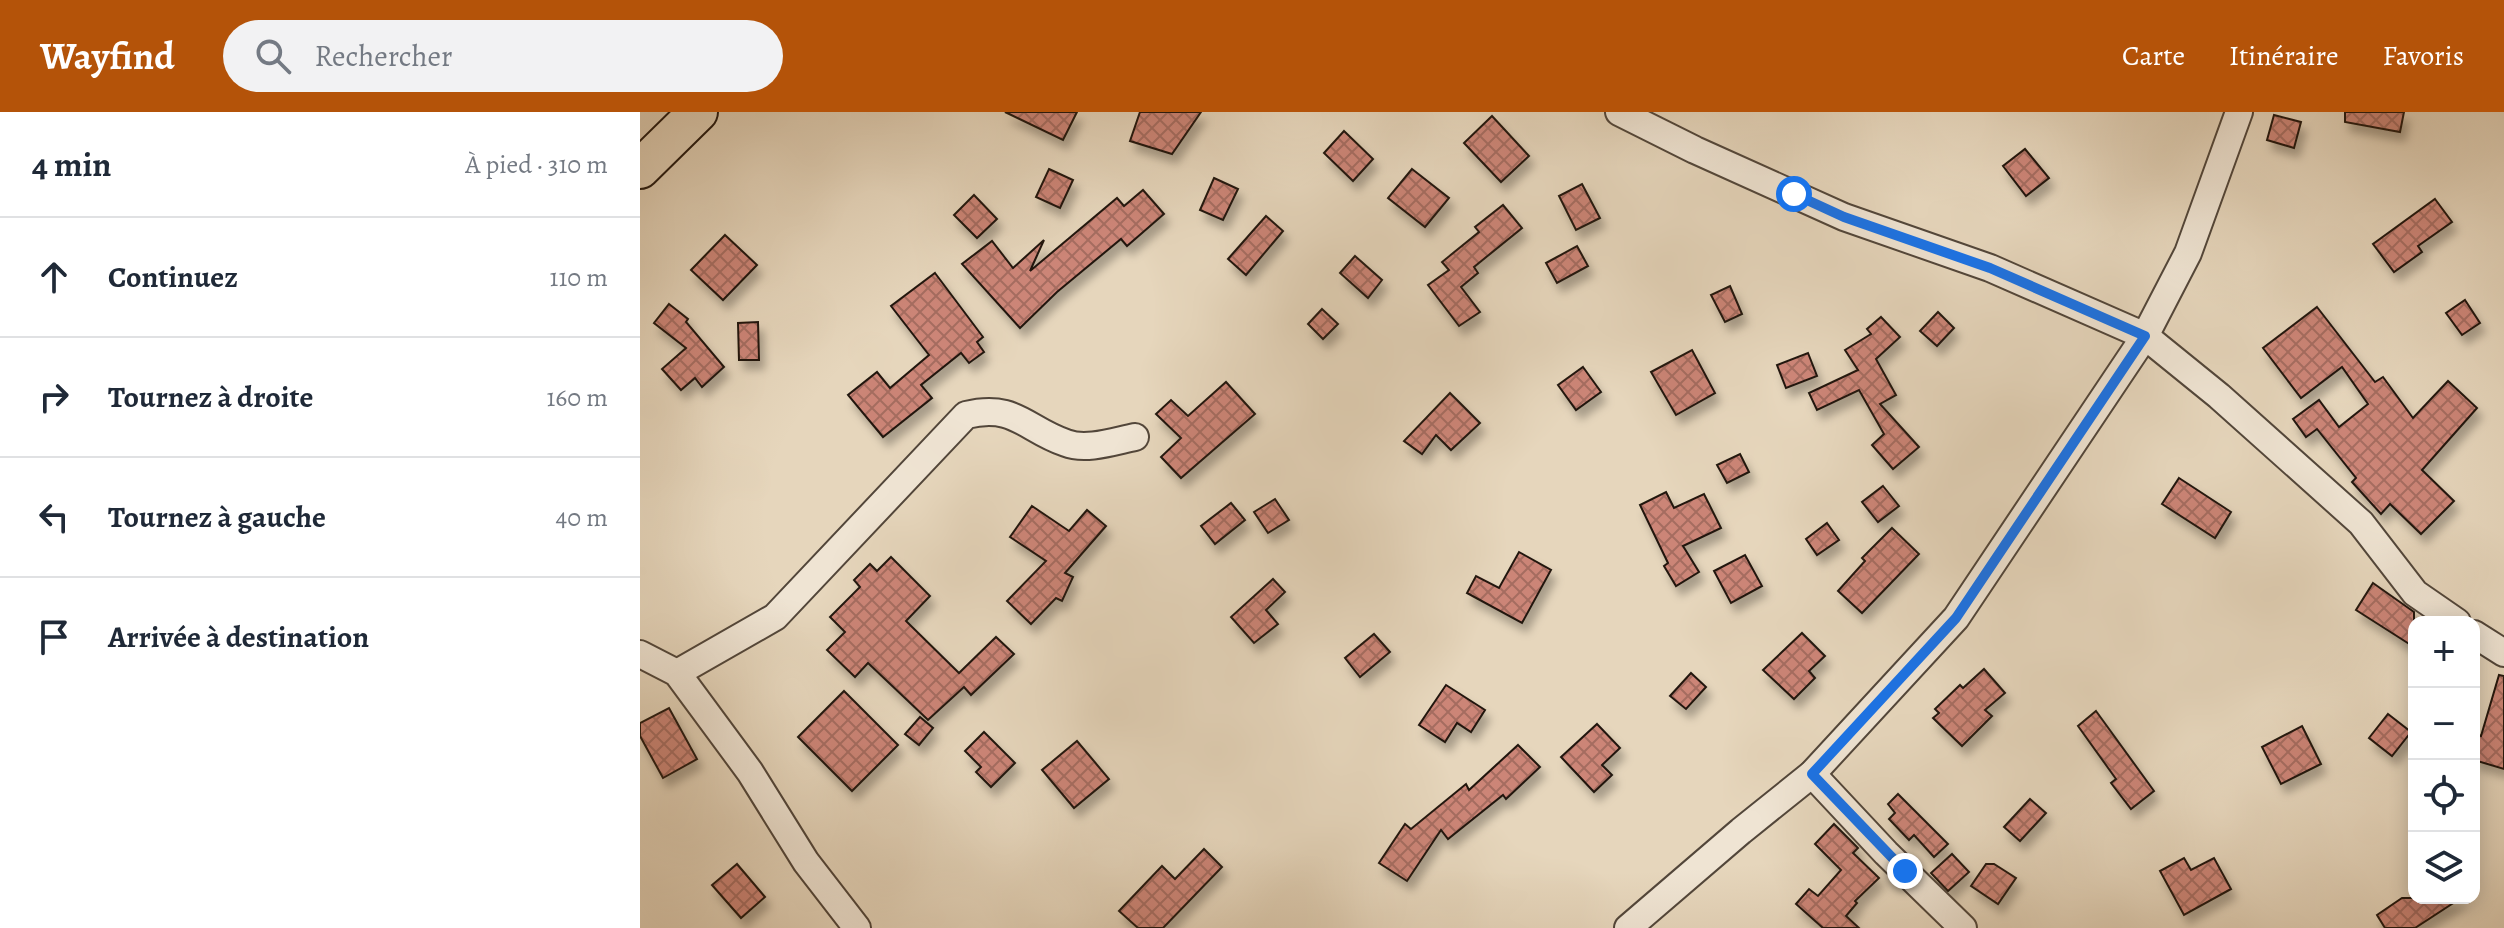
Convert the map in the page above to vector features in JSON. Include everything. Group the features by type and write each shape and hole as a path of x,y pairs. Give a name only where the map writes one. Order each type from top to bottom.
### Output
{"highway":[{"path":"640,169 698,112"}],"street":[{"path":"1619,112 1844,217 1990,268 2145,336 2219,396 2361,523 2415,593 2448,616"},
{"path":"1628,928 1812,774 1956,618 2145,336 2188,253 2239,112"},
{"path":"677,673 775,617 966,415 1006,412 1069,445 1135,437"},
{"path":"2480,638 2504,653"},
{"path":"640,654 677,673 750,772 806,862 857,928"},
{"path":"1812,774 1886,853 1963,928"}],"building":[{"path":"1005,112 1077,112 1063,140"},
{"path":"1140,112 1201,112 1172,154 1130,141"},
{"path":"2345,112 2404,112 2400,132 2345,122"},
{"path":"2274,115 2301,122 2294,148 2267,140"},
{"path":"1492,116 1529,156 1501,182 1464,143"},
{"path":"1344,131 1373,159 1353,181 1324,153"},
{"path":"2025,149 2049,178 2026,196 2003,166"},
{"path":"1049,169 1073,180 1060,208 1036,197"},
{"path":"1412,169 1449,198 1425,227 1388,198"},
{"path":"1214,178 1238,189 1223,220 1200,210"},
{"path":"1582,184 1600,218 1576,230 1559,196"},
{"path":"1143,190 1164,214 1127,246 1121,239 1057,292 1020,328 962,264 992,241 1013,268 1044,240 1030,271 1117,198 1124,206"},
{"path":"974,195 997,219 977,238 954,215"},
{"path":"2435,199 2452,222 2418,246 2422,252 2394,272 2373,244"},
{"path":"1503,205 1522,228 1474,267 1478,273 1461,287 1480,312 1459,326 1428,285 1449,270 1442,262 1479,232 1475,227"},
{"path":"1266,216 1283,231 1246,275 1228,259"},
{"path":"725,235 757,265 723,300 691,270"},
{"path":"1577,246 1588,266 1557,283 1546,263"},
{"path":"1355,256 1382,280 1368,298 1340,273"},
{"path":"935,273 983,337 977,342 984,352 969,363 961,353 921,385 932,398 883,437 848,395 877,372 890,388 929,355 891,306"},
{"path":"1730,286 1742,314 1725,322 1711,295"},
{"path":"2465,300 2480,323 2462,335 2446,313"},
{"path":"669,304 688,319 686,322 724,367 702,387 695,378 681,390 662,369 686,348 654,323"},
{"path":"2317,307 2375,382 2383,377 2413,418 2448,381 2477,408 2422,470 2454,501 2421,534 2390,504 2381,514 2352,482 2356,478 2317,429 2306,437 2293,419 2319,400 2339,427 2368,404 2342,367 2301,398 2263,348"},
{"path":"1322,309 1338,324 1323,339 1308,324"},
{"path":"1938,312 1954,328 1937,346 1920,331"},
{"path":"1881,317 1900,337 1876,359 1896,395 1880,404 1919,447 1893,469 1872,445 1884,434 1859,390 1817,410 1809,393 1858,370 1845,350 1871,334 1867,329"},
{"path":"758,322 759,360 739,360 738,323"},
{"path":"1692,350 1715,393 1676,415 1651,372"},
{"path":"1808,353 1817,376 1786,388 1777,365"},
{"path":"1583,367 1601,392 1576,410 1558,385"},
{"path":"1226,382 1255,414 1181,478 1161,457 1181,438 1156,414 1171,400 1188,416"},
{"path":"1450,393 1480,423 1451,450 1436,435 1422,454 1404,441"},
{"path":"1740,454 1749,472 1727,483 1717,465"},
{"path":"2179,478 2231,512 2215,538 2162,504"},
{"path":"1883,486 1899,506 1878,522 1862,502"},
{"path":"1666,492 1674,508 1704,494 1721,528 1683,546 1699,572 1676,586 1664,566 1668,563 1640,505"},
{"path":"1275,499 1289,520 1268,533 1254,512"},
{"path":"1231,503 1245,520 1215,544 1201,526"},
{"path":"1032,506 1069,531 1087,510 1106,526 1065,573 1073,577 1062,601 1056,598 1031,624 1007,601 1046,561 1010,537"},
{"path":"1827,523 1839,540 1817,555 1806,539"},
{"path":"1892,528 1919,554 1862,613 1838,591 1865,561 1862,558"},
{"path":"1519,552 1551,570 1522,623 1467,593 1476,576 1499,588"},
{"path":"1745,555 1762,586 1731,603 1714,571"},
{"path":"891,557 930,596 906,621 959,673 996,637 1014,654 971,695 964,687 928,720 868,663 855,677 827,650 845,632 830,617 860,587 854,580 870,564 877,571"},
{"path":"1273,579 1285,592 1266,610 1278,624 1254,643 1231,617"},
{"path":"2373,583 2414,612 2414,616 2408,616 2408,643 2356,610"},
{"path":"1802,633 1825,656 1809,671 1815,678 1794,699 1763,670"},
{"path":"1374,634 1390,652 1360,677 1345,658"},
{"path":"1984,669 2005,693 1985,710 1992,716 1962,746 1933,718 1939,713 1935,709 1960,685 1963,688"},
{"path":"1691,673 1706,687 1686,709 1670,696"},
{"path":"2499,675 2504,676 2504,769 2480,762 2481,736"},
{"path":"1446,685 1485,710 1471,732 1457,723 1445,742 1419,725"},
{"path":"844,691 898,745 852,791 798,737"},
{"path":"669,708 697,759 663,778 640,736 640,723"},
{"path":"2096,711 2154,791 2131,809 2111,783 2116,779 2078,726"},
{"path":"2388,714 2408,730 2408,736 2392,756 2369,738"},
{"path":"920,717 933,728 919,745 905,734"},
{"path":"1597,724 1620,748 1602,765 1612,775 1594,792 1561,757"},
{"path":"2302,726 2321,764 2281,784 2262,747"},
{"path":"984,732 1015,763 991,787 976,772 981,767 965,751"},
{"path":"1077,741 1109,779 1074,808 1042,770"},
{"path":"1518,745 1540,767 1506,799 1503,795 1448,839 1441,830 1407,881 1379,863 1405,824 1411,829 1466,784 1469,790"},
{"path":"1898,794 1948,844 1934,857 1914,835 1909,840 1889,819 1895,813 1888,804"},
{"path":"2030,799 2046,813 2020,841 2004,827"},
{"path":"1834,824 1858,848 1853,853 1879,878 1855,901 1857,903 1846,916 1859,928 1823,928 1796,904 1809,889 1818,896 1841,870 1815,844"},
{"path":"1204,849 1222,867 1163,928 1138,928 1119,911 1162,866 1175,879"},
{"path":"1952,854 1969,872 1948,891 1931,873"},
{"path":"2184,858 2191,870 2214,858 2231,889 2184,915 2160,871"},
{"path":"737,864 765,897 741,918 712,885"},
{"path":"1986,864 1994,864 2016,878 1998,904 1971,886"},
{"path":"2402,898 2408,898 2408,904 2452,904 2415,928 2385,928 2377,915"}],"route":[{"path":"1794,194 1844,217 1990,268 2145,336 1956,618 1812,774 1905,871"}]}
